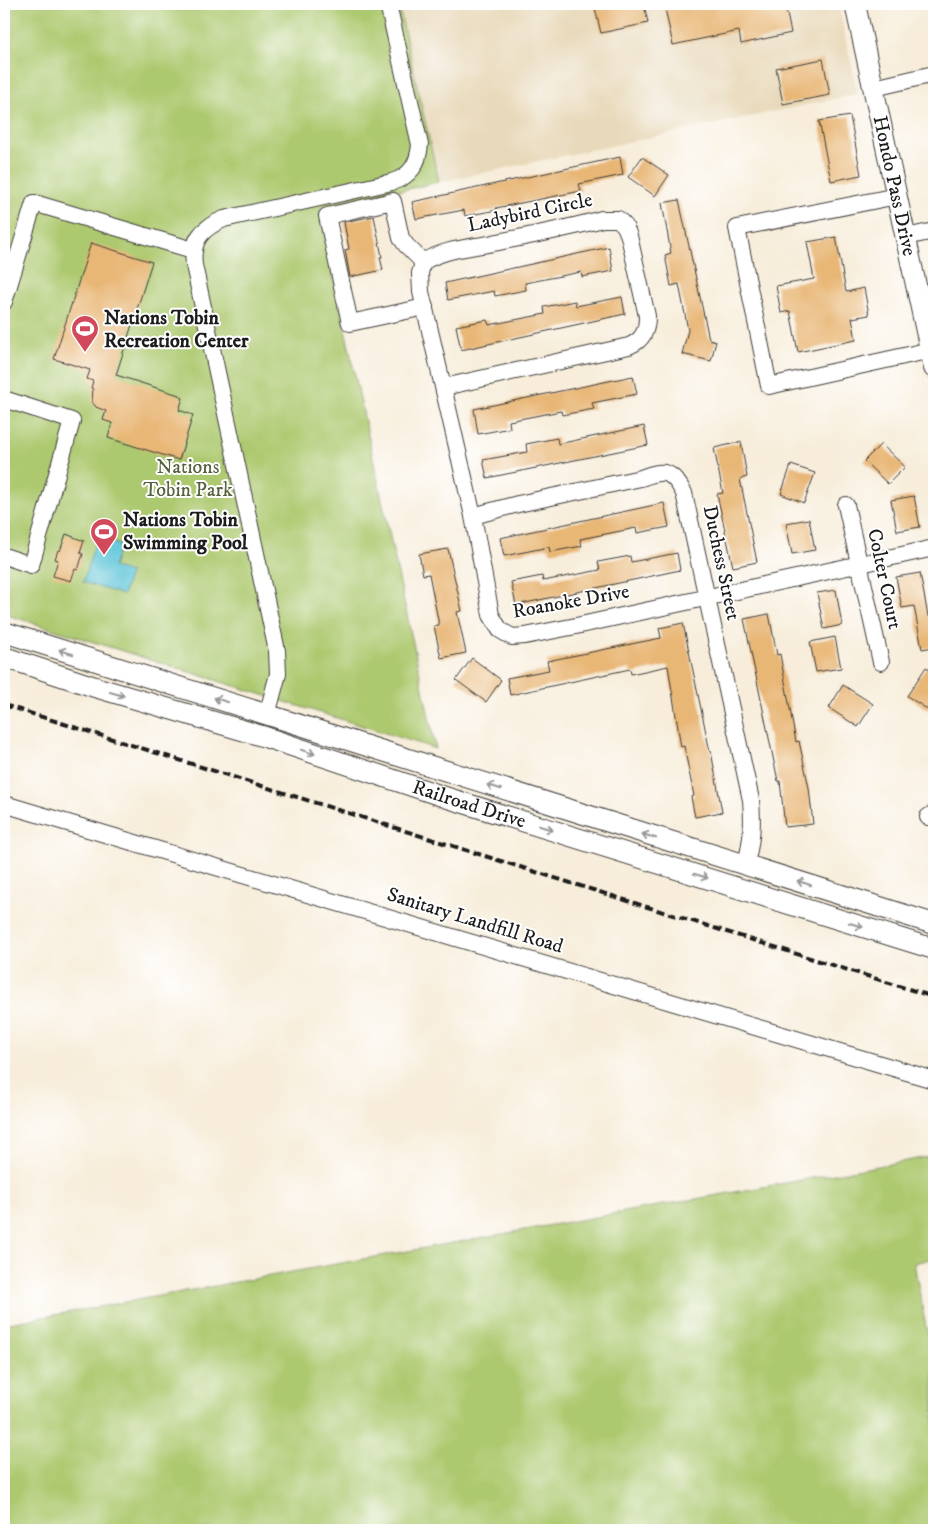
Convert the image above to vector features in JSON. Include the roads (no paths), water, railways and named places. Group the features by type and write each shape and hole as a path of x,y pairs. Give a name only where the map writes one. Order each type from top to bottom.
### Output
{"main road":[{"name":"Hondo Pass Drive","path":"855,4 932,359"},
{"name":"Railroad Drive","path":"4,632 934,924"},
{"name":"Railroad Drive","path":"4,658 98,688 262,736 448,798 934,949"},
{"path":"262,736 268,715"}],"street":[{"path":"268,715 278,674 277,651 194,265 193,250 196,241 203,232 224,218 392,182 412,170 418,158 420,144 388,4"},
{"path":"874,88 934,74"},
{"path":"897,196 737,228 769,386 932,359"},
{"path":"423,262 401,238 393,201 327,216 350,323 425,307"},
{"path":"4,302 34,203 193,250"},
{"name":"Ladybird Circle","path":"423,262 432,256 454,250 492,244 602,219 618,219 625,226 629,236 647,316 647,326 643,337 628,346 444,387"},
{"path":"906,237 934,231"},
{"name":"Roanoke Drive","path":"423,262 420,274 421,292 444,387 492,614 500,630 508,636 533,634 934,548"},
{"path":"4,399 72,421 31,565 4,556"},
{"name":"Duchess Street","path":"472,516 665,472 677,480 684,493 751,800 752,838 746,864"},
{"name":"Colter Court","path":"846,506 881,662"},
{"name":"Sanitary Landfill Road","path":"4,804 934,1080"}],"water":[{"name":"Nations Tobin Swimming Pool","path":"97,537 120,545 113,567 130,573 123,595 83,582"}],"railway":[{"path":"4,705 934,997"}],"place":[{"name":"Nations Tobin Recreation Center","path":"85,353"},
{"name":"Nations Tobin Swimming Pool","path":"104,556"}],"park label":[{"name":"Nations Tobin Park","path":"188,478"}]}
